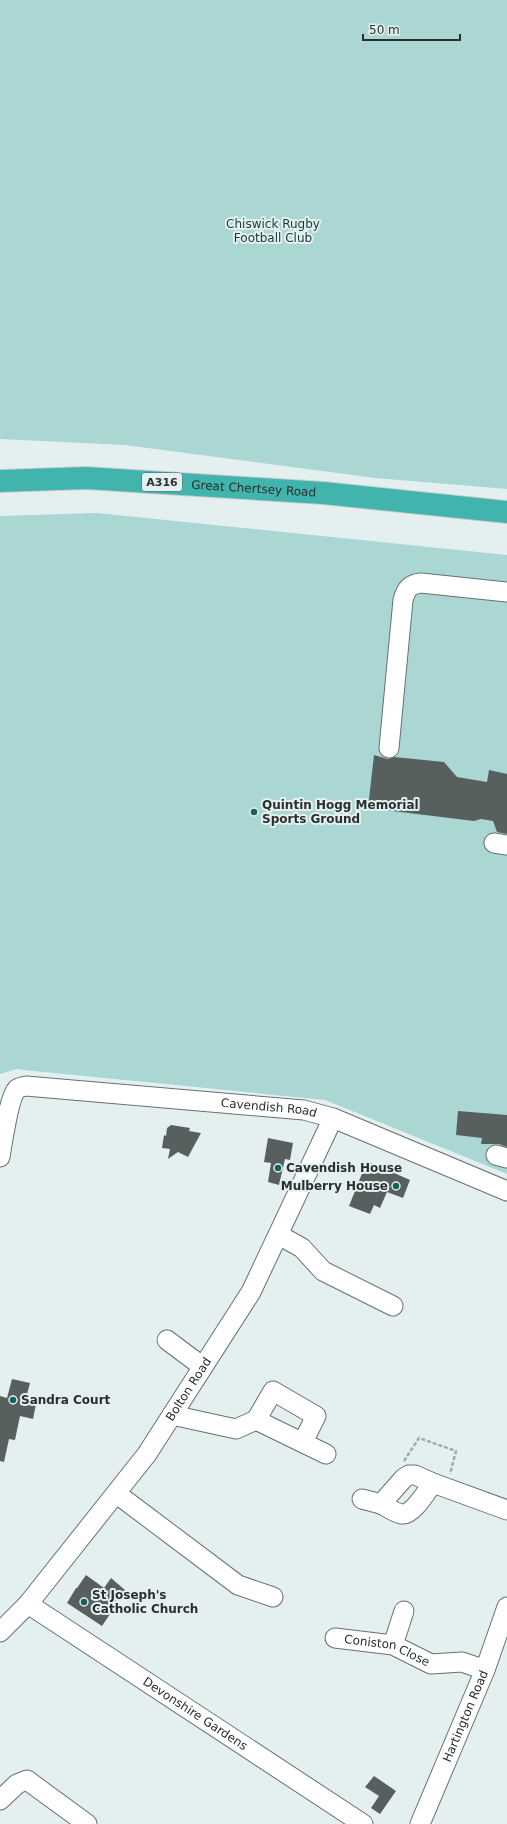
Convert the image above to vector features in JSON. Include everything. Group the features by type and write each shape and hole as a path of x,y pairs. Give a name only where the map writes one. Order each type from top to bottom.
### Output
{"highway":[{"name":"Great Chertsey Road","path":"0,481 86,478 323,493 507,512"}],"street":[{"path":"389,748 403,600 408,588 414,584 421,583 507,592"},
{"name":"Cavendish Road","path":"2,1132 17,1089 26,1086 304,1110 333,1118 507,1191"},
{"name":"Bolton Road","path":"0,1632 28,1604 117,1494 147,1454 251,1292 333,1118"},
{"path":"0,1157 2,1132"},
{"path":"279,1235 302,1248 323,1271 393,1306"},
{"path":"167,1340 180,1357 203,1366"},
{"path":"172,1414 236,1429 256,1420 273,1391 316,1416 302,1442"},
{"path":"256,1420 326,1454"},
{"path":"381,1504 404,1478 409,1475 416,1475 433,1483 507,1510"},
{"path":"362,1499 381,1504 400,1514 406,1514 411,1511 433,1483"},
{"path":"117,1494 238,1585 273,1597"},
{"name":"Devonshire Gardens","path":"28,1604 363,1824"},
{"name":"Hartington Road","path":"420,1824 485,1670 501,1643 507,1607"},
{"path":"393,1645 404,1611"},
{"name":"Coniston Close","path":"335,1638 393,1645 431,1664 462,1662 485,1670"},
{"path":"0,1800 17,1784 27,1780 87,1824"}],"green space":[{"name":"Chiswick Rugby Football Club","path":"0,0 507,0 507,489 375,478 125,445 0,439"},
{"name":"Quintin Hogg Memorial Sports Ground","path":"97,513 507,555 507,1174 325,1100 17,1069 0,1074 0,516"}],"building":[{"path":"374,755 388,759 394,757 444,762 457,777 487,782 489,770 507,774 507,834 497,832 493,821 481,819 474,821 368,808"},
{"path":"458,1111 507,1115 507,1147 499,1144 481,1144 482,1138 456,1135"},
{"path":"171,1125 190,1128 189,1131 201,1133 188,1157 178,1152 168,1159 170,1149 162,1148 164,1135 166,1136 167,1128"},
{"name":"Cavendish House","path":"268,1138 293,1143 290,1160 285,1159 279,1185 268,1182 271,1163 264,1162"},
{"path":"367,1161 410,1180 403,1198 387,1192 380,1208 374,1205 370,1214 349,1206"},
{"path":"12,1379 30,1383 25,1402 36,1404 33,1419 20,1416 15,1440 9,1439 4,1462 0,1461 0,1396 7,1398"},
{"name":"St Joseph's Catholic Church","path":"86,1575 104,1588 111,1578 125,1590 109,1609 112,1611 102,1626 67,1603"},
{"path":"374,1776 396,1791 380,1814 371,1808 379,1796 365,1787"}],"place":[{"name":"Quintin Hogg Memorial Sports Ground","path":"254,812"},
{"name":"Cavendish House","path":"278,1168"},
{"name":"Mulberry House","path":"396,1186"},
{"name":"Sandra Court","path":"13,1400"},
{"name":"St Joseph's Catholic Church","path":"84,1602"}]}
